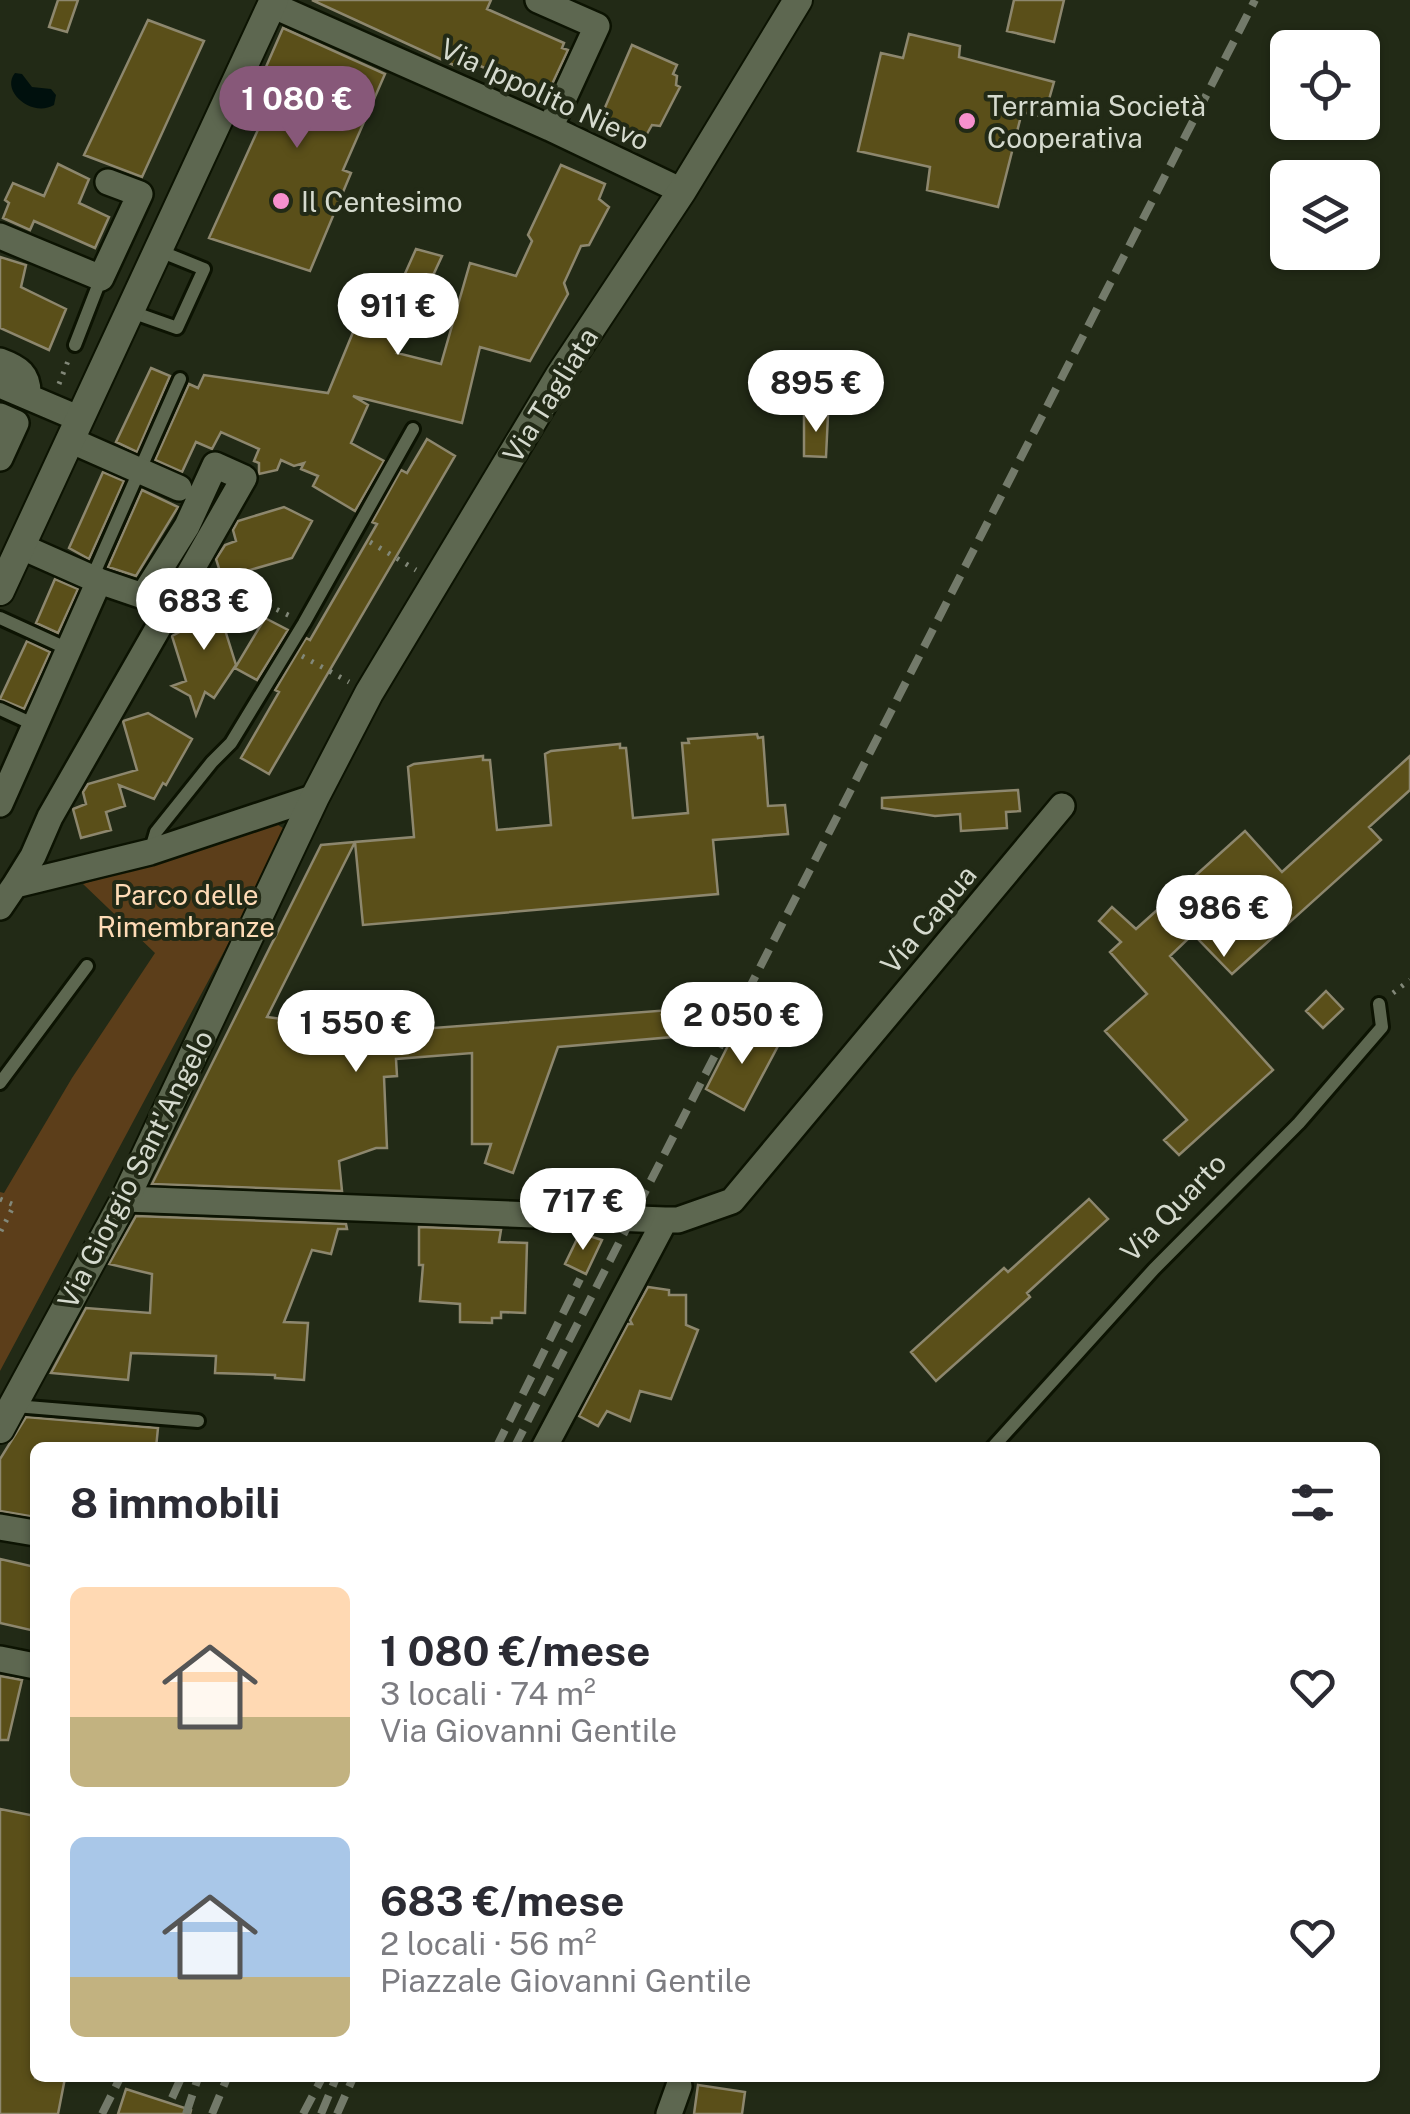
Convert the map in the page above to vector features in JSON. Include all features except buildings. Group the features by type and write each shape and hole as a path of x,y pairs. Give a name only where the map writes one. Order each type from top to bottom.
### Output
{"street":[{"path":"538,0 596,26 550,128"},
{"name":"Via Tagliata","path":"315,797 370,693 560,375 682,191 798,0"},
{"path":"0,591 272,2"},
{"name":"Via Ippolito Nievo","path":"272,2 682,191"},
{"path":"0,236 101,278 140,194 108,182"},
{"path":"0,361 24,374 39,400"},
{"path":"0,385 39,400 75,429 140,470 180,488"},
{"path":"0,416 16,424 0,458"},
{"path":"0,907 33,856 50,817 244,478 216,465 187,526 143,596 20,546"},
{"path":"1,800 96,580"},
{"path":"15,885 150,852 315,797"},
{"name":"Via Giorgio Sant'Angelo","path":"6,1418 125,1199 315,797"},
{"name":"Via Capua","path":"125,1199 665,1220 678,1220 732,1201 1062,806"},
{"path":"547,1442 665,1220"},
{"path":"0,1527 30,1532"},
{"path":"0,1658 30,1665"},
{"path":"670,2114 681,2082"}],"lane":[{"path":"129,311 177,328 204,269 157,250"},
{"path":"75,345 101,278"},
{"path":"96,580 180,379"},
{"path":"150,852 156,832 231,744 304,624 413,429"},
{"path":"0,618 68,649"},
{"path":"0,709 35,725"},
{"path":"0,1083 87,966"},
{"name":"Via Quarto","path":"997,1442 1154,1269 1311,1109 1382,1027 1378,1004"},
{"path":"6,1418 198,1421"}],"path":[{"path":"39,400 75,345"},
{"path":"354,534 391,554"},
{"path":"239,591 304,624"},
{"path":"288,649 334,675"},
{"path":"0,1199 14,1206 0,1232"}],"green space":[{"name":"Parco delle Rimembranze","path":"275,823 283,828 284,839 0,1371 0,1192 4,1193 72,1078 155,953 83,884"}],"shaded area":[{"path":"15,73 22,74 32,87 51,89 56,95 54,105 37,108 21,101 12,87"}],"railway":[{"path":"517,1442 1255,0"},
{"path":"499,1442 580,1279"},
{"path":"102,2114 118,2082"},
{"path":"172,2098 179,2082"},
{"path":"186,2114 197,2082"},
{"path":"212,2114 225,2082"},
{"path":"303,2114 320,2082"},
{"path":"321,2114 334,2082"},
{"path":"337,2114 351,2082"}],"place":[{"name":"Terramia Società Cooperativa","path":"967,121"},
{"name":"Il Centesimo","path":"281,201"}]}
